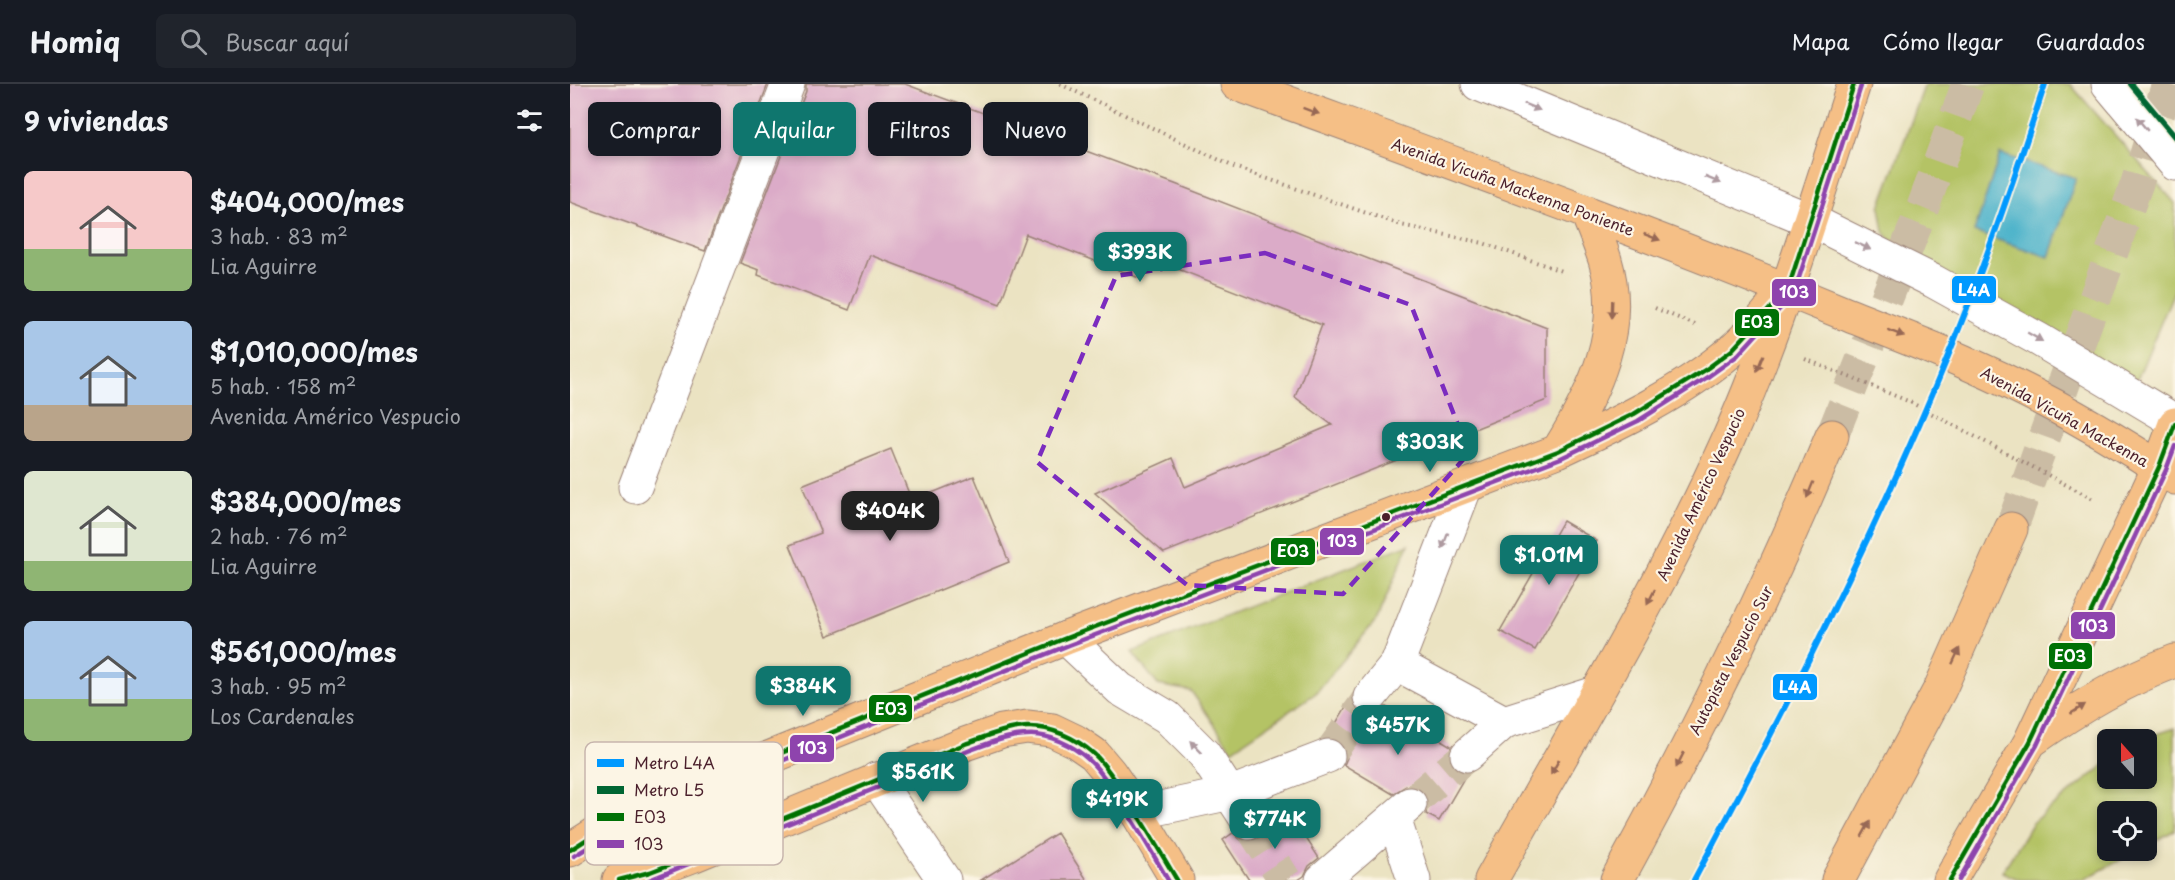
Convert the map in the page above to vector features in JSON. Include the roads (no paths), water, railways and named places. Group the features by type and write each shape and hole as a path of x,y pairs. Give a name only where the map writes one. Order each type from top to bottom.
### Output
{"main road":[{"name":"Avenida Vicuña Mackenna Poniente","path":"1237,84 1587,212 1788,289"},
{"name":"Avenida Américo Vespucio","path":"1491,880 1647,605 1728,441 1788,289 1854,84"},
{"path":"1558,451 1589,397 1604,361 1611,330 1613,303 1611,289 1605,260 1587,212"},
{"path":"783,752 1066,638 1558,451 1634,414 1689,381 1732,350 1788,289"},
{"name":"Avenida Vicuña Mackenna","path":"1788,289 1952,357 2025,391 2167,473"},
{"path":"1950,880 2030,742 2167,473 2175,423"},
{"name":"Autopista Vespucio Sur","path":"1617,880 1765,591 1832,436"},
{"path":"1838,880 1940,689 2011,529"},
{"path":"2030,742 2061,719 2102,694 2146,672 2175,661"},
{"path":"783,818 1002,731 1027,727 1052,730 1075,741 1094,754 1137,813 1177,880"},
{"path":"570,850 585,840"},
{"path":"618,880 668,865"}],"street":[{"path":"635,487 788,84"},
{"path":"1478,84 1810,220 1944,287 2038,339 2175,423"},
{"path":"2108,84 2175,164"},
{"path":"1370,697 1397,664 1466,486"},
{"path":"1066,638 1120,689 1167,717 1204,754 1249,823"},
{"path":"1397,664 1504,722"},
{"path":"1467,755 1504,722 1596,693"},
{"path":"1137,813 1231,793 1328,756"},
{"path":"876,780 944,880"},
{"path":"1322,880 1402,811 1414,880"}],"water":[{"path":"2000,154 2076,178 2049,257 1974,232"}],"tunnel":[{"path":"1832,436 1923,207 1968,84"},
{"path":"2011,529 2137,183 2168,84"},
{"path":"1328,756 1370,697"},
{"path":"1410,804 1467,755"},
{"path":"1249,823 1285,880"}],"metro line":[{"name":"L4A","path":"1694,880 1812,652 1895,479 1955,338 1987,254 2045,84"},
{"name":"L5","path":"2131,84 2175,137"}]}
